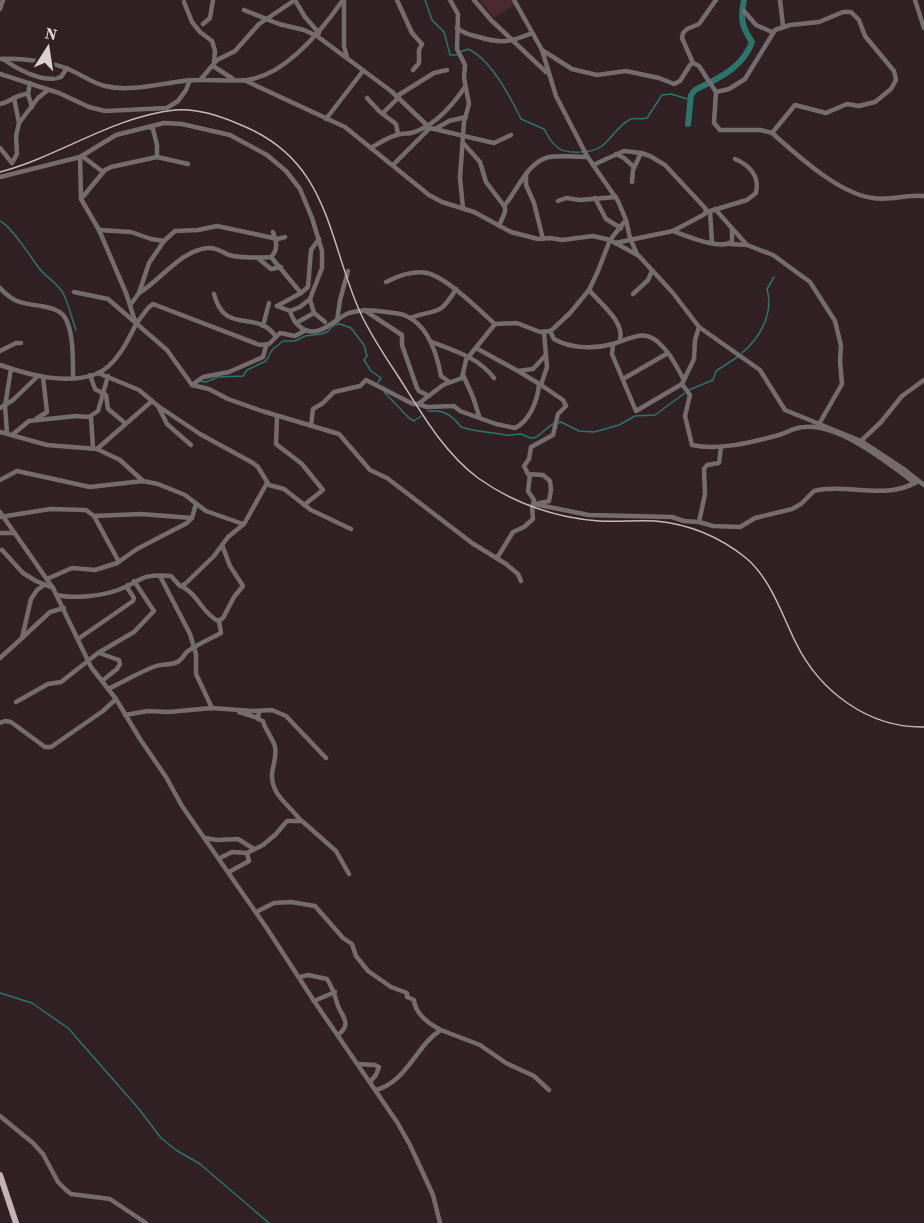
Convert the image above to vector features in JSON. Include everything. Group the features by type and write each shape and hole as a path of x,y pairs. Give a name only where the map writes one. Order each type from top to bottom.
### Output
{"main road":[{"path":"0,1175 16,1223"}],"street":[{"path":"0,9 3,0"},
{"path":"203,24 210,18 213,0"},
{"path":"201,79 220,57 235,51 252,30 295,0 318,34 398,97 431,127 494,143 511,135"},
{"path":"2,59 67,68 104,86 120,88 201,79 244,80 266,76 318,34 344,0"},
{"path":"344,0 344,46 347,57"},
{"path":"397,0 412,33 423,44 418,50 419,63 413,70"},
{"path":"450,0 458,14 456,42 458,53 465,65 465,87 469,104 460,178 463,208"},
{"path":"474,0 491,21 514,40 547,74"},
{"path":"514,0 542,50 547,74 556,96 583,149 624,211 630,238 639,256 673,293 699,327 760,370 785,410 861,441 905,470 916,482"},
{"path":"716,0 699,24 687,29 682,38 693,63 699,66 716,92 714,123 720,130 761,130 772,133 830,180 863,196 874,199 924,196"},
{"path":"780,0 783,26"},
{"path":"915,0 924,28"},
{"path":"184,2 192,22 200,32 209,37 214,45 213,65"},
{"path":"244,10 288,28 318,34"},
{"path":"744,11 756,25 772,32"},
{"path":"716,92 729,89 745,79 772,32 783,26 819,22 849,11 859,20 865,36 897,76 891,89 875,102 867,105 847,104 826,113 795,105 772,133"},
{"path":"295,28 305,17"},
{"path":"457,28 466,34 493,42 514,40 532,33"},
{"path":"542,50 572,69 597,75 626,71 659,78 674,84 680,81 693,63"},
{"path":"2,59 32,74 53,79 61,77 67,68"},
{"path":"213,65 234,80"},
{"path":"383,113 398,97 434,73 447,70"},
{"path":"326,119 363,71"},
{"path":"0,74 67,96 98,109 161,109 173,106 186,90 190,80"},
{"path":"244,80 345,127 429,195 474,212 511,232 562,240 589,236 612,241 639,256"},
{"path":"30,83 28,94 32,107"},
{"path":"393,165 451,107 465,87"},
{"path":"19,123 48,90"},
{"path":"0,104 18,95 28,94"},
{"path":"0,148 12,163 17,154 16,136 19,123 14,98"},
{"path":"368,98 396,124 398,134"},
{"path":"371,148 398,134 410,134 466,117"},
{"path":"0,177 81,156 116,135 164,123 174,123 228,134 267,155 286,171 300,189 319,239 323,262 310,299 300,307 290,310 277,306 304,291 309,283 311,250 319,239"},
{"path":"149,127 155,134 157,157"},
{"path":"464,144 480,162 486,182 504,206 505,212 499,226"},
{"path":"592,165 624,151 656,158 705,207 732,228 747,246"},
{"path":"632,182 632,173 641,153"},
{"path":"616,154 634,167"},
{"path":"81,156 103,172"},
{"path":"81,156 81,199 99,230 131,304 136,324"},
{"path":"81,199 107,168 157,157 188,164"},
{"path":"504,206 530,168 548,158 588,157"},
{"path":"612,241 673,231 711,211 747,200 756,193 757,182 754,174 735,159"},
{"path":"526,174 526,185 534,203 543,238"},
{"path":"558,201 566,198 580,200 616,197"},
{"path":"596,198 606,219 621,228"},
{"path":"711,211 712,243"},
{"path":"386,282 401,275 429,273 456,289 495,324 517,323 544,332 550,331 570,313 589,290 612,241 626,220"},
{"path":"131,304 139,293 149,263 164,241 175,231 198,230 211,226 275,238 285,237"},
{"path":"730,243 733,240 732,228"},
{"path":"99,230 131,232 164,241"},
{"path":"673,231 712,243 747,246 773,255 802,276 820,296 835,321 841,346 842,384 819,424"},
{"path":"271,257 276,251 273,232"},
{"path":"139,293 156,283 179,260 206,248 221,250 230,255 271,257 304,291 314,292"},
{"path":"256,257 268,268 280,267"},
{"path":"337,321 348,271"},
{"path":"633,294 648,280 652,271"},
{"path":"0,288 18,302 50,308 63,314 71,336 73,377"},
{"path":"410,318 438,311 456,289"},
{"path":"589,290 617,324 621,334 620,340"},
{"path":"74,291 108,299 167,350 192,385 209,389 228,399 277,416 339,434 370,470 387,478 472,543 497,558 516,572 521,581"},
{"path":"214,294 219,309 227,318 263,326 272,331 276,337"},
{"path":"310,299 314,313 324,322"},
{"path":"263,326 268,303"},
{"path":"0,365 40,376 73,377 98,373 117,355 136,324 148,308 155,304 266,346"},
{"path":"290,310 296,323 306,330 317,331 348,314 364,310 400,314 410,318 432,342 438,357 441,376 448,381"},
{"path":"364,310 402,335 402,345 417,388 429,396"},
{"path":"296,323 314,313"},
{"path":"479,416 463,375 464,363 495,324"},
{"path":"614,344 612,354 636,411 683,381 694,359 695,340 699,327"},
{"path":"192,385 203,377 229,372 263,357 266,346 280,333 299,335 306,330"},
{"path":"550,331 554,339 568,346 600,347 636,335 644,335 654,340 668,353 690,395 685,416 691,444 694,446 721,447 777,435 796,428 813,427 849,439 924,485"},
{"path":"311,426 313,409 323,404 334,392 360,386 366,380 413,404 427,407 454,406 460,411 504,427 515,428 519,426 535,403 547,369 544,332"},
{"path":"432,342 468,356 494,378"},
{"path":"0,351 21,343"},
{"path":"600,347 612,354"},
{"path":"476,348 540,385 563,400 566,406 558,414 553,435 531,447 529,459 524,466 530,475 543,475 550,481 549,501 535,504"},
{"path":"623,379 668,353"},
{"path":"518,371 533,369 545,356"},
{"path":"10,434 2,407 11,369"},
{"path":"98,373 139,390 158,406 200,434 258,467 267,483 284,489 304,505 351,529"},
{"path":"90,375 93,387 108,398 108,408 125,423"},
{"path":"418,404 448,381 459,379 463,375"},
{"path":"2,407 40,376"},
{"path":"10,434 47,412 40,376"},
{"path":"34,420 91,417 98,411 108,376"},
{"path":"861,441 881,422 902,396 924,380"},
{"path":"95,448 152,401"},
{"path":"158,406 167,424 191,445"},
{"path":"277,416 276,444 302,464 323,490 304,505"},
{"path":"91,417 95,448"},
{"path":"0,432 47,445 95,448 120,460 143,481"},
{"path":"699,522 705,494 704,469 707,465 719,463 721,447"},
{"path":"0,480 17,471 86,486 102,487 143,481 167,486 217,516 243,524"},
{"path":"497,558 513,532 524,527 533,519 535,504 528,491 530,475"},
{"path":"535,504 589,515 667,516 713,526 740,527 764,514 792,509 801,504 814,491 882,492 916,482"},
{"path":"182,586 209,562 243,524 267,483"},
{"path":"28,576 46,577 72,568 95,570 119,562 137,549 174,531 192,518 196,504"},
{"path":"119,562 94,516 86,510 50,509 1,515 53,588 88,661 116,699 182,806 220,858 411,1145 435,1200 440,1223"},
{"path":"94,516 141,514 192,518"},
{"path":"0,533 14,533"},
{"path":"219,621 224,618 234,597 243,586 230,566 222,545"},
{"path":"1,549 28,576 53,588"},
{"path":"57,596 100,595 145,576 171,576 191,591 208,613 219,621 222,633 194,648 176,663 149,669 108,689"},
{"path":"160,576 184,621 196,654 196,674 212,708"},
{"path":"16,702 48,684 61,682 98,653 134,632 154,613 150,603 134,581"},
{"path":"21,638 31,599 44,585"},
{"path":"78,639 133,601 134,598 128,585"},
{"path":"0,658 50,612 64,608"},
{"path":"98,653 114,657 119,660 120,664 102,681"},
{"path":"0,723 11,722 43,746 51,747 106,709 116,699"},
{"path":"125,715 148,711 168,712 212,708 272,710 286,716 326,758"},
{"path":"234,709 258,718 262,722 275,746 272,778 277,795 301,821 336,851 349,874"},
{"path":"258,718 259,711"},
{"path":"220,858 232,852 247,853 272,837 286,821 301,821"},
{"path":"205,838 238,839 254,849"},
{"path":"229,872 249,861 247,853"},
{"path":"256,912 270,904 287,902 315,906 336,931 351,944 356,956 368,971 391,987 407,993 407,997 414,1000 414,1008 439,1029"},
{"path":"300,978 305,975 325,978 335,992 338,1005 346,1021 344,1030 338,1035"},
{"path":"314,1001 335,992"},
{"path":"375,1090 384,1087 406,1070 415,1056 441,1030 480,1045 506,1063 534,1077 549,1090"},
{"path":"358,1064 379,1067 376,1076 370,1082"},
{"path":"0,1116 43,1154 58,1182 66,1191 72,1194 110,1199 146,1223"}],"shaded area":[{"path":"480,0 512,0 515,4 494,18"}],"waterway":[{"path":"425,0 432,20 444,32 450,55 457,55"},
{"path":"688,124 691,95 695,90 728,72 748,51 752,42 743,22 744,0"},
{"path":"460,52 468,49 485,61 499,80 521,119 544,129 551,141 561,150 586,152 602,146 629,120 647,118 662,95 671,94 691,100"},
{"path":"0,221 15,235 42,271 61,291 76,330"},
{"path":"742,353 749,347 764,324 769,307 767,289 774,277"},
{"path":"199,381 206,382 218,377 243,376 247,370 266,361 272,350 283,341 295,341 305,336 321,334 334,325 340,324 351,328 364,345 367,356 364,360 371,371 381,378 377,384"},
{"path":"689,390 713,380 716,371 739,356"},
{"path":"384,392 409,418 414,421 421,416"},
{"path":"559,423 579,431 594,432 619,425 635,416 655,415 685,393"},
{"path":"428,411 447,414 461,427 467,429 508,435 520,434 532,438 553,424"},
{"path":"0,993 32,1003 68,1028 139,1109 161,1138 200,1164 269,1223"}],"railway":[{"path":"0,172 44,157 130,120 175,110 200,111 217,116 270,140 292,159 309,180 322,204 349,284 368,328 443,444 465,468 506,495 551,513 599,521 648,521 680,525 692,528 726,544 746,558 762,576 806,661 833,691 848,704 866,714 904,726 924,727"}]}
